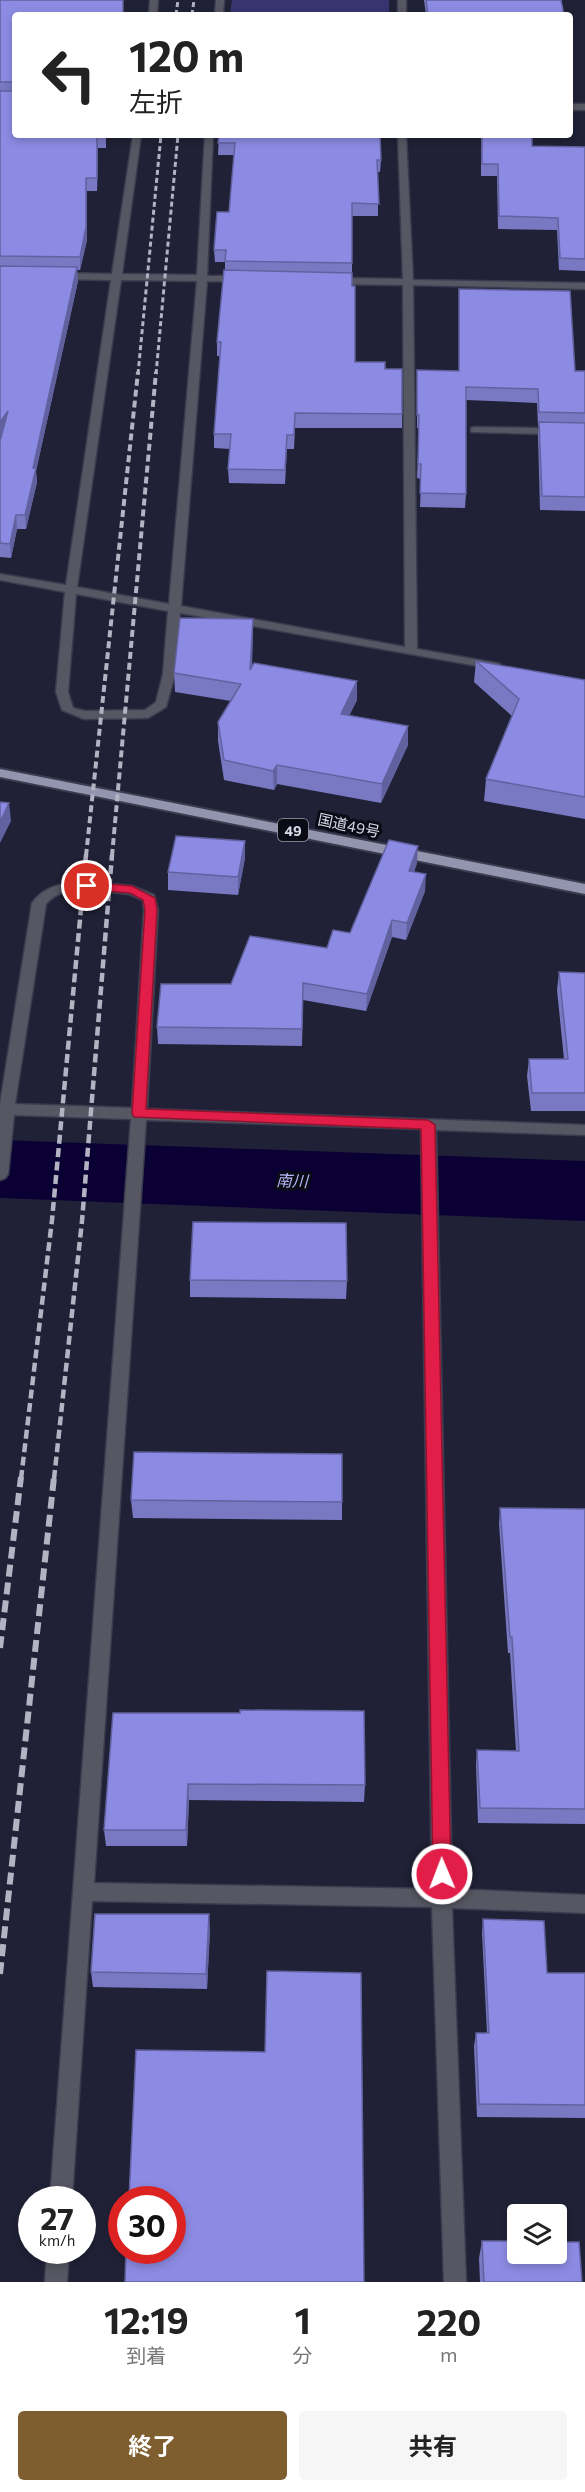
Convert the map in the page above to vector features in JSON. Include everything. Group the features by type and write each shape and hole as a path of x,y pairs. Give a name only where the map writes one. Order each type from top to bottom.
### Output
{"highway":[{"name":"国道49号","path":"0,773 585,889"}],"street":[{"path":"137,138 70,590 62,692 68,710 84,715 147,714 162,704 168,674 202,279 209,138"},
{"path":"402,138 408,282 411,650"},
{"path":"47,275 259,280"},
{"path":"316,281 585,286"},
{"path":"475,430 585,432"},
{"path":"0,577 174,610 411,650 503,669"},
{"path":"0,1174 4,1114 39,903 48,893 66,887 87,886 132,890 149,898 151,910 139,1113 136,1129 63,2186"},
{"path":"4,1114 139,1113 428,1132 585,1130"},
{"path":"428,1132 442,1898 455,2282"},
{"path":"82,1892 442,1898 585,1904"},
{"path":"56,2282 57,2264"}],"shaded area":[{"path":"232,0 389,0 389,12 230,12"}],"building":[{"path":"0,0 123,0 123,12 12,12 12,82 0,82"},
{"path":"426,0 561,0 563,12 428,12"},
{"path":"0,91 12,91 12,138 97,138 97,178 86,178 86,227 80,257 0,256"},
{"path":"219,138 380,138 381,160 377,160 379,204 352,203 352,263 225,261 226,250 214,250 217,212 229,212 235,143 218,143"},
{"path":"482,138 532,138 532,146 585,147 585,259 560,258 558,218 499,216 498,164 482,164"},
{"path":"0,266 77,267 33,468 36,468 25,515 16,515 10,544 0,543 0,441 8,411 0,422"},
{"path":"224,270 352,273 352,286 355,286 355,362 385,362 385,369 402,369 402,414 295,413 294,435 287,435 285,470 228,469 231,434 214,434 221,342 217,342"},
{"path":"459,289 570,291 575,371 585,371 585,413 539,412 538,389 466,387 466,494 420,493 417,370 459,371"},
{"path":"539,422 585,423 585,497 542,496"},
{"path":"180,618 253,619 250,670 254,663 357,681 341,714 408,726 382,784 277,765 273,771 224,760 218,722 241,684 174,673"},
{"path":"476,661 585,680 585,797 486,779 519,699"},
{"path":"0,802 9,803 0,822"},
{"path":"176,836 245,841 238,877 168,872"},
{"path":"389,840 418,846 409,871 426,874 407,923 392,920 367,994 303,983 302,1029 157,1027 161,984 231,984 250,936 327,948 333,930 350,933"},
{"path":"559,972 585,973 585,1093 532,1093 529,1059 568,1059"},
{"path":"193,1222 346,1223 347,1281 190,1280"},
{"path":"134,1452 342,1454 342,1502 131,1500"},
{"path":"500,1508 585,1509 585,1809 480,1808 477,1750 519,1751 512,1637 510,1637"},
{"path":"240,1710 364,1711 365,1785 188,1784 186,1830 104,1830 113,1713 240,1713"},
{"path":"95,1914 209,1914 206,1974 91,1972"},
{"path":"483,1919 544,1921 547,1973 585,1973 585,2105 479,2104 476,2033 489,2033"},
{"path":"267,1971 361,1973 364,2282 125,2282 126,2264 186,2264 186,2186 130,2186 136,2050 265,2052"},
{"path":"482,2241 507,2241 507,2264 567,2264 567,2242 579,2242 582,2282 484,2282"}],"waterway":[{"name":"南川","path":"0,1169 585,1191"}],"railway":[{"path":"176,12 178,0"},
{"path":"192,12 194,0"},
{"path":"138,374 161,138"},
{"path":"156,374 178,138"},
{"path":"86,856 138,372"},
{"path":"112,856 156,372"},
{"path":"21,1479 52,1220 86,855"},
{"path":"54,1479 82,1221 112,855"},
{"path":"0,1648 21,1477"},
{"path":"0,1974 54,1477"}],"route":[{"path":"87,886 132,890 149,898 151,910 139,1113 428,1125 442,1874"}]}
